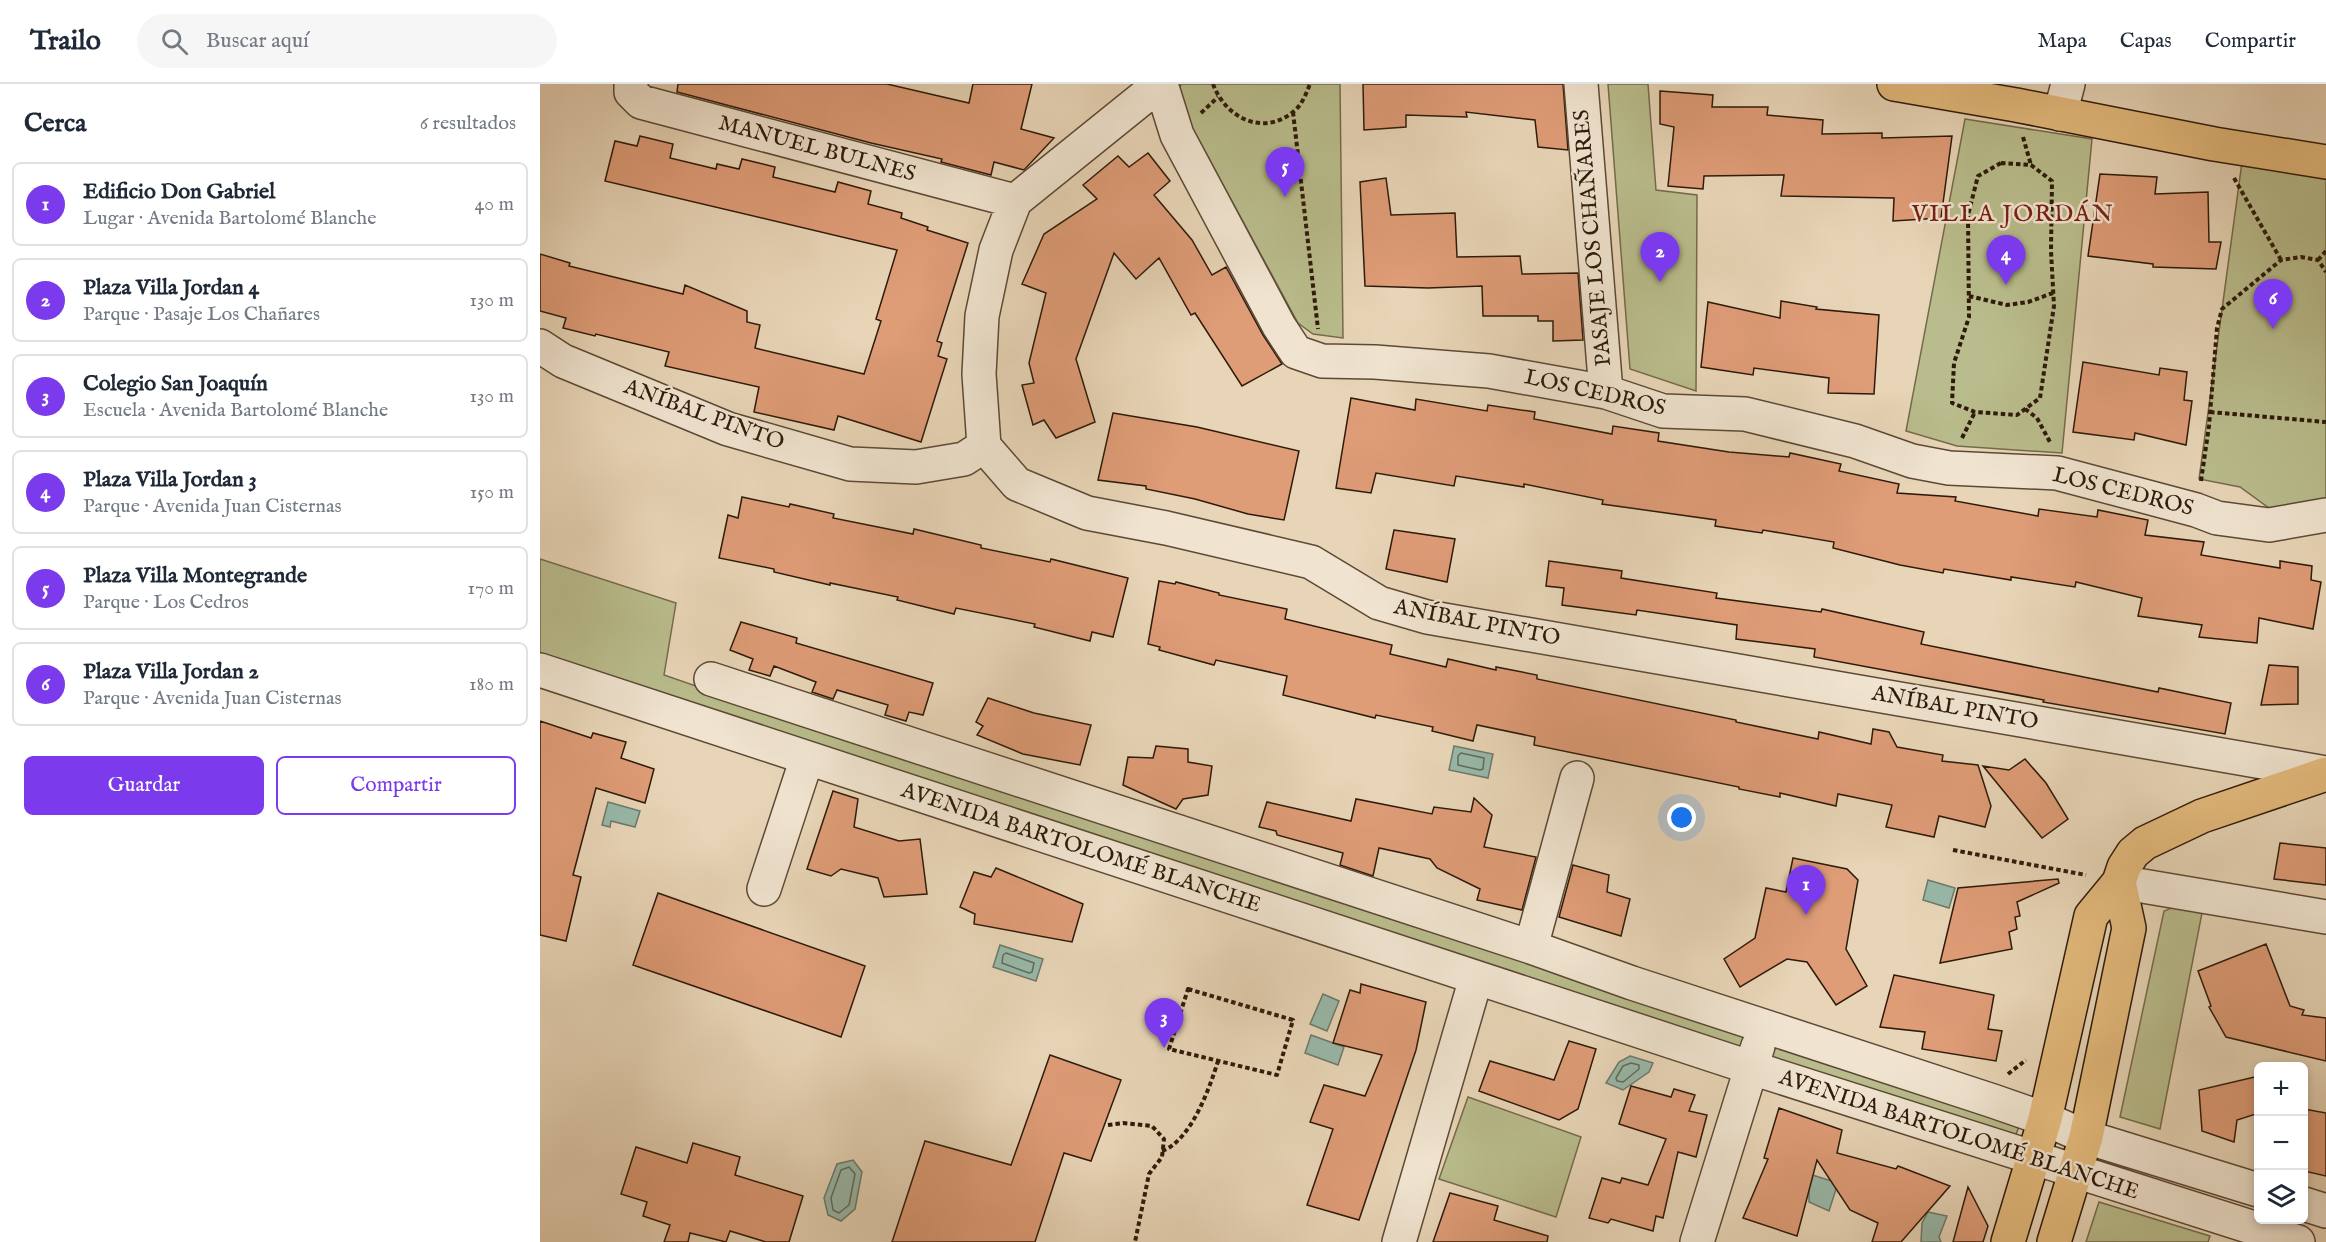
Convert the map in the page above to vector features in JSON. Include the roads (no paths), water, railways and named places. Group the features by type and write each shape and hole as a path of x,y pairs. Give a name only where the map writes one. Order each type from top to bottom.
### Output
{"main road":[{"path":"1894,84 1996,101 2064,99 2214,144 2326,162"},
{"path":"2008,1242 2045,1119 2091,916 2119,882 2124,867 2133,853 2145,843 2202,816 2326,773"},
{"path":"2054,1242 2086,1137 2129,928 2119,882"}],"street":[{"name":"MANUEL BULNES","path":"631,84 632,92 641,102 1015,201"},
{"path":"984,446 979,374 982,316 996,249 1015,201 1161,84"},
{"name":"LOS CEDROS","path":"1161,84 1177,135 1279,326 1296,352 1322,361 1375,362 1489,371 1606,392 1663,411 1745,414 1854,441 1912,461 1949,468 2057,473 2196,510 2217,518 2269,525 2326,515"},
{"name":"PASAJE LOS CHAÑARES","path":"1581,84 1606,392"},
{"name":"ANÍBAL PINTO","path":"540,346 562,361 728,429 850,464 916,467 963,459 984,446 1017,484 1087,513 1166,528 1311,562 1379,603 1427,617 2326,773"},
{"name":"AVENIDA BARTOLOMÉ BLANCHE","path":"540,670 1752,1068 2298,1242"},
{"name":"AVENIDA BARTOLOMÉ BLANCHE","path":"711,680 1531,947 1632,983 2045,1119 2086,1137 2254,1188"},
{"path":"764,889 807,758"},
{"path":"1531,947 1577,778"},
{"path":"2119,882 2326,917"},
{"path":"1399,1242 1476,978"},
{"path":"1621,1025 1632,983"},
{"path":"1697,1242 1764,1025"},
{"path":"2308,1205 2326,1211"}],"water":[{"path":"1454,746 1493,754 1488,778 1449,770"},
{"path":"608,802 640,811 635,827 611,821 610,827 602,825"},
{"path":"1928,880 1955,888 1949,908 1923,900"},
{"path":"1000,945 1043,959 1036,981 993,967"},
{"path":"1323,994 1339,1001 1327,1031 1310,1024"},
{"path":"1311,1035 1344,1047 1338,1065 1305,1053"},
{"path":"1630,1056 1653,1063 1649,1072 1623,1090 1606,1083 1619,1062"},
{"path":"853,1160 862,1172 855,1209 841,1221 828,1215 824,1198 837,1164"},
{"path":"1806,1173 1838,1183 1829,1211 1809,1202"},
{"path":"1928,1212 1947,1216 1939,1237 1941,1242 1921,1242 1922,1223"}],"place":[{"name":"Plaza Villa Montegrande","path":"1285,197"},
{"name":"Plaza Villa Jordan 4","path":"1660,282"},
{"name":"Plaza Villa Jordan 3","path":"2006,285"},
{"name":"Plaza Villa Jordan 2","path":"2273,329"},
{"name":"Edificio Don Gabriel","path":"1806,915"},
{"name":"Colegio San Joaquín","path":"1164,1048"}],"district":[{"name":"VILLA JORDÁN","path":"2013,214"}]}
